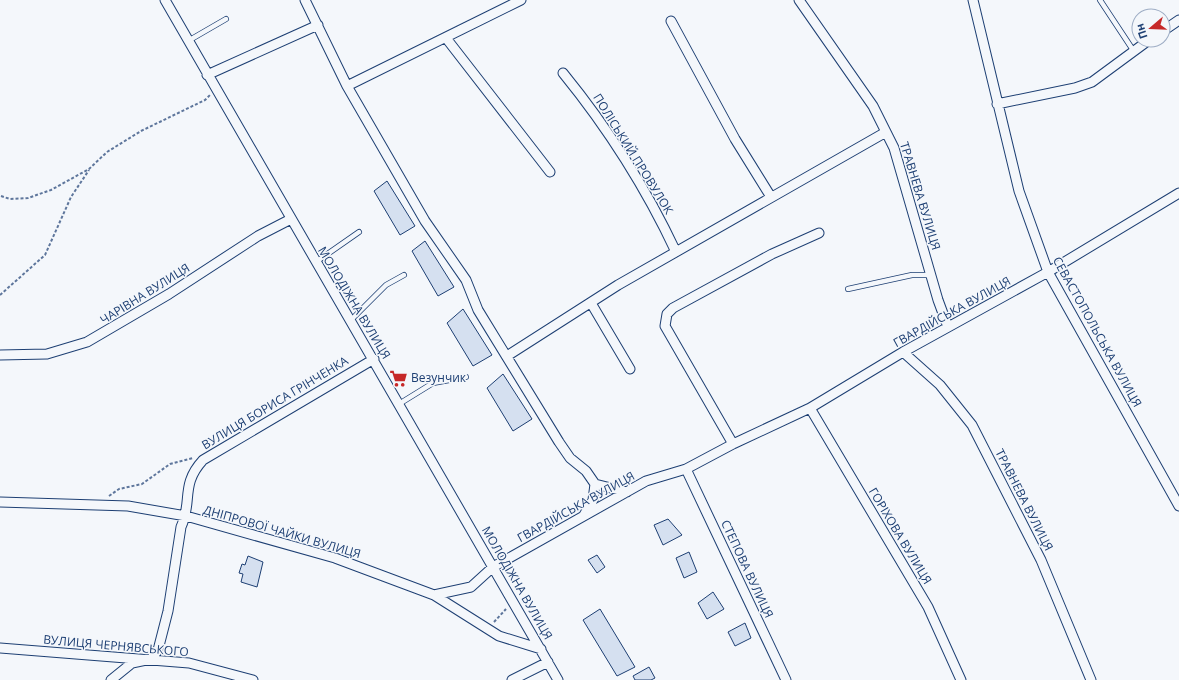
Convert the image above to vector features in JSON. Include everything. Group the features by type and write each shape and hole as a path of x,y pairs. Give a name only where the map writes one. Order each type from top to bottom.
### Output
{"street":[{"name":"МОЛОДІЖНА ВУЛИЦЯ","path":"165,0 216,91 290,219 374,359 558,680"},
{"path":"305,0 347,86 424,221 466,280 478,310 570,458 586,471 595,484 627,492"},
{"path":"347,86 521,0"},
{"name":"ТРАВНЕВА ВУЛИЦЯ","path":"799,0 873,106 894,148 931,275 948,327"},
{"name":"СЕВАСТОПОЛЬСЬКА ВУЛИЦЯ","path":"973,0 1019,191 1048,272 1099,360 1179,506"},
{"path":"672,21 735,139 771,198"},
{"path":"207,75 318,25"},
{"path":"446,38 550,172"},
{"path":"997,104 1075,88 1092,82 1136,48"},
{"name":"ПОЛІСЬКИЙ ПРОВУЛОК","path":"564,72 587,102 657,211 676,252"},
{"path":"507,356 590,303 676,252 886,132"},
{"name":"ГВАРДІЙСЬКА ВУЛИЦЯ","path":"434,595 470,587 493,567 646,481 686,469 733,444 810,408 903,352 1048,272 1179,193"},
{"name":"ЧАРІВНА ВУЛИЦЯ","path":"0,355 47,354 87,342 169,294 258,236 290,219"},
{"path":"733,444 665,326 667,314 674,308 772,254 819,233"},
{"path":"590,303 630,369"},
{"name":"ТРАВНЕВА ВУЛИЦЯ","path":"903,352 940,385 972,425 1041,560 1091,680"},
{"name":"ВУЛИЦЯ БОРИСА ГРІНЧЕНКА","path":"151,659 158,650 168,611 181,527 186,516 187,488 190,478 203,460 374,359"},
{"name":"ГОРІХОВА ВУЛИЦЯ","path":"810,408 928,607 961,680"},
{"name":"СТЕПОВА ВУЛИЦЯ","path":"686,469 786,680"},
{"path":"583,516 593,500 595,484"},
{"name":"ДНІПРОВОЇ ЧАЙКИ ВУЛИЦЯ","path":"0,502 128,506 186,516 335,558 434,595 499,636 541,649"},
{"name":"ВУЛИЦЯ ЧЕРНЯВСЬКОГО","path":"0,648 188,663 253,680"},
{"path":"111,680 132,663 151,659"},
{"path":"512,680 548,662"}],"lane":[{"path":"1100,0 1133,50"},
{"path":"188,41 226,19"},
{"path":"316,262 359,232"},
{"path":"351,320 386,285 404,275"},
{"path":"848,288 912,275 931,275"},
{"path":"400,404 433,383 466,377"}],"path":[{"path":"0,295 44,254 70,197 89,169 107,152 141,131 205,100 216,91"},
{"path":"1,196 10,199 28,198 51,190 89,169"},
{"path":"97,504 119,490 142,484 170,464 195,457"},
{"path":"486,628 505,611 511,600"}],"building":[{"path":"387,181 415,226 400,235 374,191"},
{"path":"425,241 454,287 438,296 412,251"},
{"path":"463,309 492,355 473,366 447,323"},
{"path":"503,374 532,419 513,431 487,388"},
{"path":"668,519 682,535 663,545 654,525"},
{"path":"689,552 697,572 684,578 676,558"},
{"path":"597,555 605,567 597,573 588,560"},
{"path":"248,556 263,562 257,587 241,582 243,574 239,573 242,564 245,565"},
{"path":"713,592 724,609 707,619 698,603"},
{"path":"600,609 635,667 617,676 583,620"},
{"path":"745,623 751,638 735,646 728,632"},
{"path":"649,667 655,678 651,680 635,680 633,676"}],"place":[{"name":"Везунчик","path":"398,378"}]}
